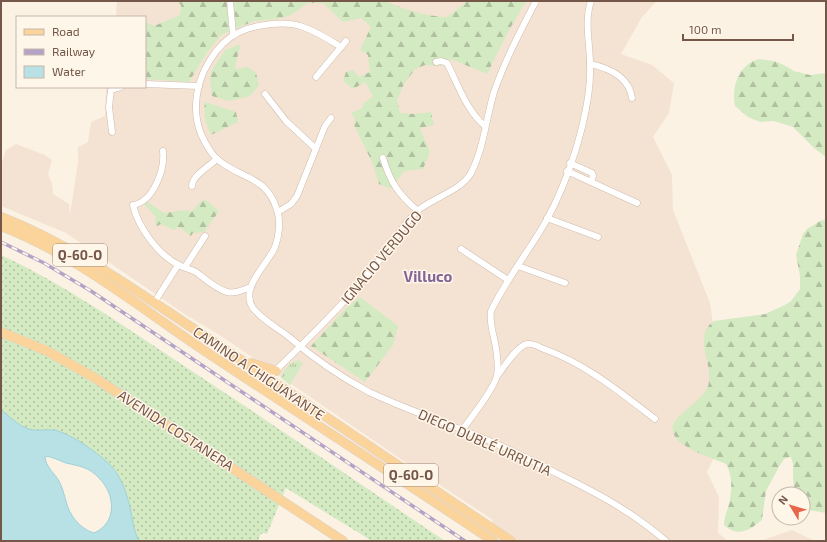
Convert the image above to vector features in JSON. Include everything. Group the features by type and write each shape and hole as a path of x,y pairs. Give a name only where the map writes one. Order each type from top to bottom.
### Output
{"main road":[{"name":"CAMINO A CHIGUAYANTE","path":"1,217 35,231 68,248 235,356 511,541"},
{"name":"CAMINO A CHIGUAYANTE","path":"1,226 34,240 94,274 142,309 494,541"},
{"name":"AVENIDA COSTANERA","path":"1,332 47,351 100,381 343,541"},
{"path":"235,356 276,371"},
{"path":"252,382 261,383 268,378"},
{"path":"268,378 268,385 274,396"}],"street":[{"path":"230,1 233,35"},
{"name":"IGNACIO VERDUGO","path":"268,378 335,313 371,271 407,222 418,210 459,185 468,176 475,162 500,78 516,40 536,1"},
{"path":"498,375 496,351 490,317 491,311 508,280 547,218 579,139 585,114 589,83 590,64 587,20 591,1"},
{"path":"163,151 164,164 157,181 144,201 140,204 133,205 137,216 155,247 181,266 226,292 236,292 251,287 275,248 279,232 278,212 269,194 260,183 217,159 208,148 199,126 196,109 199,86 204,72 212,58 225,41 244,30 262,25 275,23 296,25 313,31 341,47"},
{"path":"316,77 346,41"},
{"path":"436,62 441,60 447,63 463,97 477,118 485,126"},
{"path":"590,64 610,70 622,78 630,89 632,98"},
{"path":"146,84 199,86"},
{"path":"112,132 109,107 111,90 118,88"},
{"path":"265,94 286,121 315,148"},
{"path":"278,212 291,204 297,196 315,148 325,126 331,118"},
{"path":"383,158 388,174 397,191 406,201 418,210"},
{"path":"192,186 195,177 217,159"},
{"path":"570,163 592,173 593,176 591,182"},
{"path":"567,171 637,203"},
{"path":"547,218 598,237"},
{"path":"154,303 205,236"},
{"path":"461,249 508,280"},
{"path":"518,266 565,283"},
{"name":"DIEGO DUBLÉ URRUTIA","path":"251,287 249,297 253,307 260,315 331,369 369,391 512,451 601,495 625,509 666,541"},
{"path":"462,430 498,375 519,349 525,344 532,344 557,354 585,369 606,382 655,419"}],"shaded area":[{"path":"117,1 657,1 642,17 621,54 652,65 674,83 669,113 653,137 672,175 673,210 710,303 714,330 718,449 707,472 719,497 718,533 728,541 519,541 491,524 493,520 66,233 1,206 1,166 6,150 16,144 45,155 52,160 48,174 52,183 53,194 69,204 70,215 78,162 78,147 88,142 91,122 105,116 106,88 146,88 146,16 116,16"},
{"path":"792,530 815,541 762,541 763,540"}],"green space":[{"path":"176,1 385,1 415,12 447,17 468,1 526,1 508,32 487,74 451,59 440,66 425,65 415,69 404,84 397,100 400,113 414,114 431,112 434,125 420,128 430,152 423,169 404,171 391,189 379,184 372,162 354,125 355,119 351,113 362,108 364,103 373,96 365,82 353,89 343,81 346,72 353,70 359,77 370,72 368,55 360,50 371,27 361,18 343,22 323,3 308,3 291,15 278,19 254,21 221,35 206,54 189,82 146,79 146,22 154,26 180,15 181,5"},
{"path":"241,44 235,69 248,67 256,73 259,85 250,96 229,101 212,96 210,81 211,72 225,50"},
{"path":"759,59 774,61 794,71 810,75 826,73 826,157 814,148 793,127 774,121 760,122 748,117 735,106 734,91 738,77 746,66"},
{"path":"205,102 236,112 238,122 211,135 205,119"},
{"path":"205,199 219,211 204,232 193,233 191,236 179,227 174,230 161,224 157,226 155,224 156,217 144,204 146,201 164,213 186,210 192,212 199,203"},
{"path":"826,219 826,513 811,510 811,486 794,486 793,464 791,457 784,459 766,491 762,520 753,527 744,531 734,531 724,525 731,489 730,474 726,464 696,452 681,443 673,432 673,426 681,415 700,398 708,386 709,369 704,343 704,335 707,328 714,321 765,314 791,301 800,289 800,276 796,255 803,234 807,229"},
{"path":"1,255 67,290 109,317 241,403 445,541 372,541 286,488 267,534 263,533 260,535 258,541 139,541 121,481 116,472 105,460 87,447 60,432 26,428 1,410"},
{"path":"360,297 398,326 393,345 365,382 311,346 349,305"},
{"path":"297,360 303,363 290,385 281,378 287,367"}],"water":[{"path":"1,410 26,428 36,430 53,430 68,435 87,446 105,460 116,472 123,486 129,502 135,531 139,541 1,541","holes":["45,456 88,469 105,485 109,492 112,508 107,523 102,528 94,533 80,525 72,516 67,506 60,483 47,464"]}],"railway":[{"path":"1,242 44,263 91,291 465,541"}],"district":[{"name":"Villuco","path":"428,276"}]}
